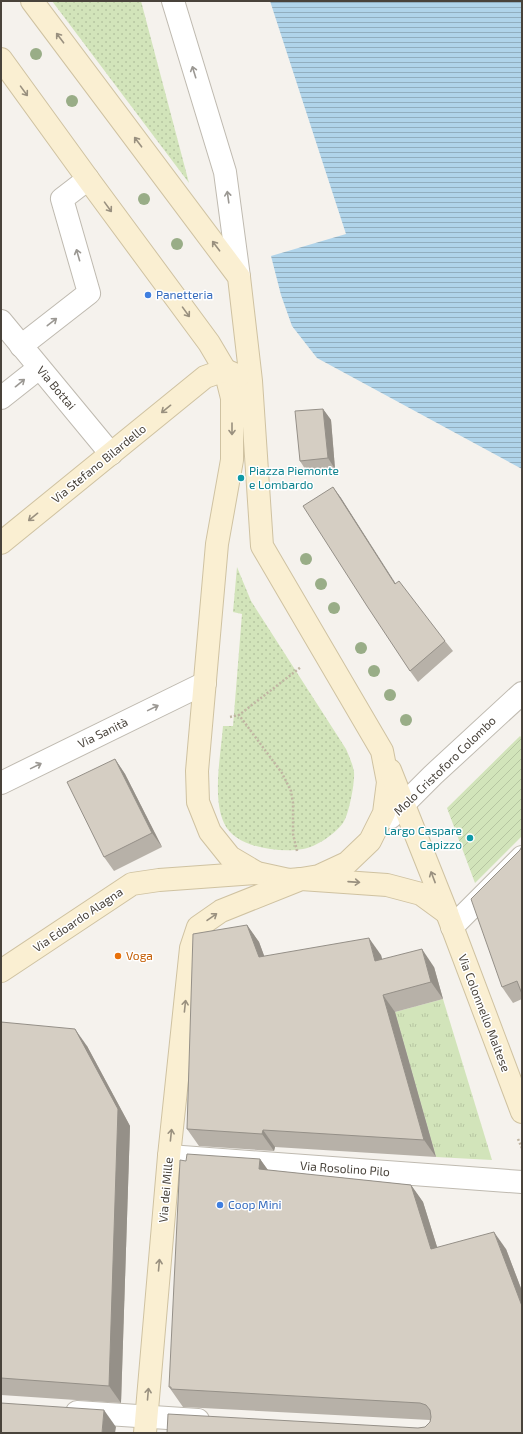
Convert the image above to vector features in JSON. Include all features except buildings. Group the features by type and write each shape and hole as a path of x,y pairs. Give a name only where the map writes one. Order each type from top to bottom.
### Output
{"main road":[{"path":"1,59 209,343 225,370 232,398 232,460 218,544 197,771 198,802 210,832 230,857 257,873 289,880 319,876 347,862 370,841 384,813 388,782 382,751 262,546 251,381 239,277 32,1"},
{"path":"225,370 251,381"},
{"name":"Via Stefano Bilardello","path":"1,543 205,377 225,370"},
{"name":"Via Colonnello Maltese","path":"382,751 450,920 522,1112"},
{"name":"Via Edoardo Alagna","path":"1,970 132,884 159,880 257,873"},
{"path":"301,878 387,885 422,894 450,920"},
{"name":"Via dei Mille","path":"146,1425 169,1156 191,948 198,927 221,911 301,878"}],"street":[{"path":"173,1 225,172 239,277"},
{"path":"21,346 89,293 62,200 88,179"},
{"name":"Via Bottai","path":"1,321 111,454"},
{"path":"1,398 39,368"},
{"name":"Via Sanità","path":"1,783 205,683"},
{"name":"Molo Cristoforo Colombo","path":"370,841 404,804 521,695"},
{"path":"450,920 522,857"},
{"name":"Via Rosolino Pilo","path":"169,1156 522,1182"},
{"path":"54,1410 146,1425 217,1421"}],"path":[{"path":"297,851 293,834 292,791 282,773 239,715 322,650"}],"green space":[{"path":"52,1 141,1 189,183"},
{"path":"237,567 251,601 346,749 351,760 354,783 345,819 335,831 325,839 308,848 293,850 270,849 248,843 238,838 230,831 224,823 220,813 218,801 218,775 223,726 233,726 242,614 233,612"},
{"path":"520,736 522,738 522,836 475,883 447,808"},
{"path":"443,999 492,1160 436,1157 395,1012"}],"water":[{"path":"270,1 522,1 522,469 317,358 292,326 281,295 271,256 346,234"}],"place":[{"name":"Panetteria","path":"148,295"},
{"name":"Piazza Piemonte e Lombardo","path":"241,478"},
{"name":"Largo Caspare Capizzo","path":"470,838"},
{"name":"Voga","path":"118,956"},
{"name":"Coop Mini","path":"220,1205"}]}
